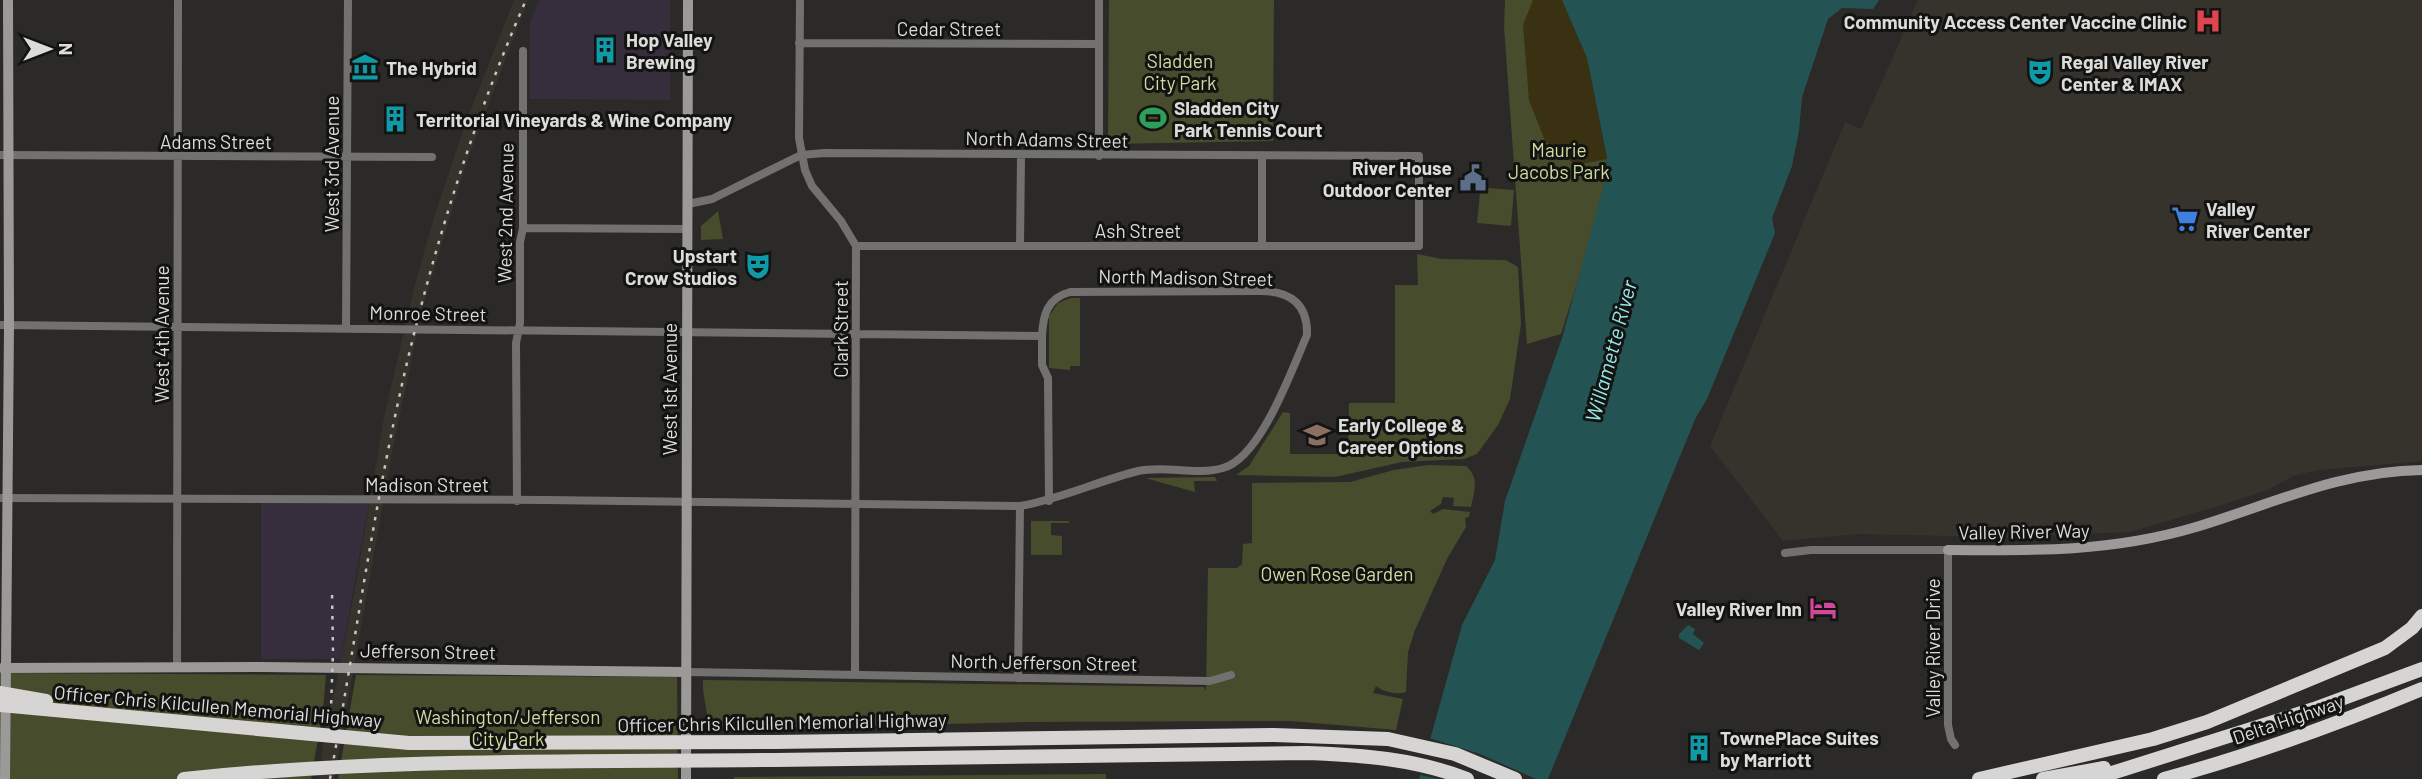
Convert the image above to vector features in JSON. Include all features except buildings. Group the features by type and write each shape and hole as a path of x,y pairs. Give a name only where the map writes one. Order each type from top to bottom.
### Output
{"highway":[{"path":"1979,779 2153,739 2207,722 2385,649 2422,617"},
{"path":"2314,709 2422,660"},
{"name":"Delta Highway","path":"2168,756 2314,709 2422,669"},
{"name":"Delta Highway","path":"2164,779 2241,756 2364,713 2422,689"},
{"path":"0,693 120,715"},
{"path":"2364,713 2422,694"},
{"name":"Officer Chris Kilcullen Memorial Highway","path":"0,705 350,738 455,744 1274,735 1356,738"},
{"path":"1356,738 1450,760 1495,779"},
{"path":"1356,738 1388,739 1430,747 1474,761 1515,779"},
{"name":"Officer Chris Kilcullen Memorial Highway","path":"184,779 381,764 1308,753 1349,754 1420,764 1467,779"},
{"path":"2043,779 2168,756"},
{"path":"2093,779 2168,756"}],"street":[{"path":"5,779 4,155 8,0"},
{"name":"West 4th Avenue","path":"177,667 178,0"},
{"name":"West 3rd Avenue","path":"346,328 348,0"},
{"name":"West 1st Avenue","path":"687,779 685,503 688,0"},
{"path":"800,0 801,155 812,186 841,221 856,246"},
{"path":"1099,0 1099,156"},
{"name":"Cedar Street","path":"799,43 1099,44"},
{"name":"West 2nd Avenue","path":"517,501 516,343 520,316 520,242 523,228 523,51"},
{"name":"Adams Street","path":"4,155 432,157"},
{"path":"688,204 712,199 801,155"},
{"name":"North Adams Street","path":"801,155 1419,156 1419,246"},
{"path":"1020,246 1021,155"},
{"path":"1262,156 1262,246"},
{"path":"523,228 688,229"},
{"name":"Ash Street","path":"856,246 1419,246"},
{"name":"Clark Street","path":"855,675 856,246"},
{"name":"North Madison Street","path":"854,505 1020,506 1049,501 1138,471 1212,470 1233,465 1244,454 1273,412 1307,335 1308,325 1305,313 1299,306 1287,296 1273,292 1074,292 1059,296 1051,302 1043,318 1042,336"},
{"name":"Monroe Street","path":"4,326 1042,336"},
{"path":"1042,336 1042,365 1048,378 1049,501"},
{"name":"Valley River Way","path":"1785,553 1811,550 2068,550 2110,545 2195,527 2294,492 2323,485 2369,475 2422,470"},
{"name":"Madison Street","path":"4,498 854,505"},
{"path":"1018,678 1020,506"},
{"name":"Valley River Drive","path":"1948,550 1948,725 1955,745"},
{"name":"Jefferson Street","path":"3,668 685,671 855,675"},
{"name":"North Jefferson Street","path":"855,675 1210,681 1231,675"}],"shaded area":[{"path":"514,0 528,0 466,164 423,306 393,447 334,779 319,779 326,721 337,681 356,583 384,417 415,284 465,124"},
{"path":"539,0 670,0 670,100 530,99 530,23"},
{"name":"Valley River Center","path":"1918,0 2422,0 2422,461 2318,470 2293,476 2268,490 2130,532 2000,537 1857,534 1783,541 1710,446 1845,122 1861,129"},
{"path":"261,502 369,502 341,659 261,659"}],"green space":[{"name":"Sladden City Park","path":"1109,0 1274,0 1273,141 1108,144"},
{"name":"Maurie Jacobs Park","path":"1505,0 1562,0 1607,159 1605,195 1561,334 1527,344 1504,27"},
{"path":"1488,188 1514,190 1511,226 1477,223 1480,193 1487,194"},
{"path":"718,211 723,239 701,240 701,226"},
{"path":"1417,254 1442,259 1506,260 1518,267 1521,324 1510,399 1498,425 1477,454 1464,459 1402,462 1335,477 1236,475 1249,466 1283,412 1290,413 1290,454 1348,454 1349,403 1395,403 1395,285 1418,285"},
{"path":"1080,298 1080,366 1070,366 1070,370 1049,368 1049,316 1058,303"},
{"name":"Owen Rose Garden","path":"1428,465 1466,466 1475,480 1474,491 1471,507 1453,506 1454,498 1443,497 1441,504 1430,511 1433,514 1443,509 1470,512 1469,517 1465,518 1466,527 1447,559 1415,630 1408,652 1406,692 1391,692 1376,686 1373,693 1403,699 1396,730 1290,721 1024,722 708,730 703,680 1204,687 1206,691 1208,568 1237,568 1242,564 1243,544 1252,543 1252,483 1350,482 1394,470"},
{"path":"1215,477 1217,481 1194,481 1195,492 1145,478"},
{"path":"1031,521 1069,521 1051,523 1051,535 1062,536 1062,555 1031,555"},
{"path":"0,673 326,675 311,779 0,779"},
{"name":"Washington/Jefferson City Park","path":"356,675 677,677 678,779 338,779"},
{"path":"1106,774 1106,779 734,779 734,777"}],"sand":[{"path":"1533,0 1562,0 1566,8 1587,58 1607,159 1576,165 1545,141 1529,100 1523,25"}],"water":[{"name":"Willamette River","path":"1562,0 1879,0 1873,9 1842,8 1828,19 1802,97 1792,166 1772,218 1775,233 1707,399 1696,417 1548,779 1419,779 1462,625 1495,560 1505,501 1562,338 1606,177 1607,158 1587,58"},
{"path":"1688,625 1695,629 1693,634 1704,643 1699,650 1679,638 1679,634"}],"pier":[{"path":"1426,737 1480,754 1536,779 1438,779 1416,774"}],"railway":[{"path":"330,779 379,495 416,326 464,161 526,0"},
{"path":"330,735 332,592"}],"place":[{"name":"Community Access Center Vaccine Clinic","path":"2208,21"},
{"name":"Hop Valley Brewing","path":"605,50"},
{"name":"The Hybrid","path":"365,67"},
{"name":"Regal Valley River Center & IMAX","path":"2040,72"},
{"name":"Sladden City Park Tennis Court","path":"1153,118"},
{"name":"Territorial Vineyards & Wine Company","path":"395,119"},
{"name":"River House Outdoor Center","path":"1473,178"},
{"name":"Valley River Center","path":"2185,219"},
{"name":"Upstart Crow Studios","path":"758,266"},
{"name":"Early College & Career Options","path":"1317,435"},
{"name":"Valley River Inn","path":"1823,608"},
{"name":"TownePlace Suites by Marriott","path":"1699,748"}]}
